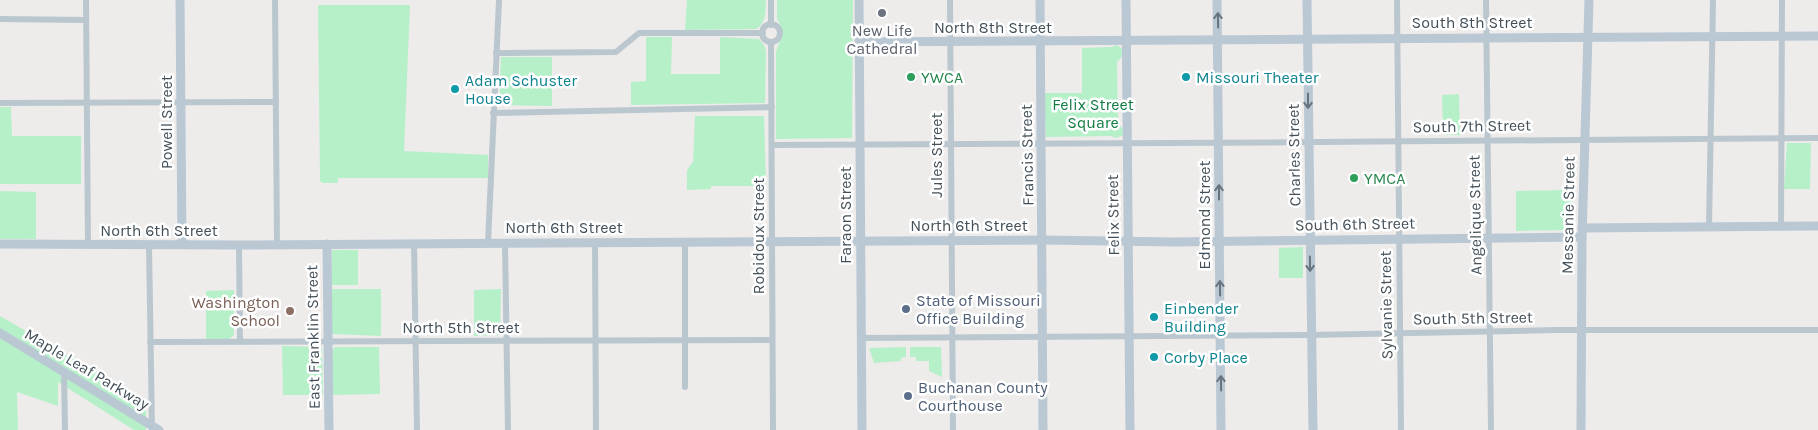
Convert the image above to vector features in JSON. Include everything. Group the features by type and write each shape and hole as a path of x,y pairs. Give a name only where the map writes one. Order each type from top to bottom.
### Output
{"main road":[{"name":"Powell Street","path":"180,0 182,244"},
{"name":"Faraon Street","path":"859,0 862,430"},
{"name":"Francis Street","path":"1040,0 1043,430"},
{"name":"Felix Street","path":"1126,0 1130,430"},
{"name":"Edmond Street","path":"1217,0 1221,430"},
{"name":"Charles Street","path":"1307,0 1312,430"},
{"name":"Messanie Street","path":"1581,430 1582,232 1589,0"},
{"name":"South 8th Street","path":"1126,40 1818,36"},
{"name":"North 8th Street","path":"859,42 950,43 1126,40"},
{"name":"South 6th Street","path":"1129,240 1310,240 1488,236 1709,227 1818,226"},
{"name":"North 6th Street","path":"0,244 239,245 861,240 1129,240"},
{"name":"East Franklin Street","path":"327,244 329,430"},
{"name":"Maple Leaf Parkway","path":"0,333 154,429"}],"street":[{"path":"86,0 88,244"},
{"path":"275,0 276,244"},
{"path":"488,243 499,0"},
{"path":"771,0 771,25"},
{"name":"Jules Street","path":"950,0 952,430"},
{"name":"Sylvanie Street","path":"1396,0 1400,430"},
{"name":"Angelique Street","path":"1486,0 1491,430"},
{"path":"1709,227 1713,0"},
{"path":"1781,226 1782,0"},
{"path":"0,19 86,20"},
{"path":"771,25 777,26 780,32 778,40 771,42 765,40 763,33 764,28 771,25"},
{"path":"496,53 616,52 639,33 763,33"},
{"name":"Robidoux Street","path":"771,42 773,430"},
{"path":"0,103 276,102"},
{"path":"494,113 772,107"},
{"name":"South 7th Street","path":"772,145 1041,145 1584,138 1818,138"},
{"path":"594,242 596,430"},
{"path":"685,242 685,387"},
{"path":"505,243 505,340 508,430"},
{"path":"149,244 150,342 154,429"},
{"path":"414,244 417,430"},
{"path":"239,245 240,341"},
{"name":"South 5th Street","path":"1129,337 1581,330 1818,330"},
{"path":"861,338 1129,337"},
{"name":"North 5th Street","path":"150,342 772,340"},
{"path":"64,372 66,430"}],"green space":[{"path":"687,0 766,0 765,16 760,26 756,29 685,30"},
{"path":"777,0 853,0 852,138 776,139 776,52 783,32 777,18"},
{"path":"318,5 410,5 404,151 488,155 488,178 338,178 338,183 323,183 320,181"},
{"path":"646,37 672,37 671,74 720,74 720,37 759,39 766,51 765,103 631,105 631,82 646,81"},
{"name":"Felix Street Square","path":"1117,45 1123,50 1121,58 1117,62 1118,123 1123,129 1123,135 1116,138 1111,136 1046,137 1044,93 1082,93 1082,48"},
{"path":"501,57 552,57 552,106 499,105"},
{"path":"1459,94 1460,135 1443,135 1442,95"},
{"path":"0,107 11,107 12,136 81,136 81,184 0,184"},
{"path":"695,116 764,116 766,186 711,186 711,189 687,190 687,170 693,162"},
{"path":"1787,143 1811,143 1810,189 1784,189"},
{"path":"1573,190 1572,230 1516,231 1516,191"},
{"path":"0,191 36,192 36,239 0,239"},
{"path":"1303,247 1303,278 1279,278 1279,248"},
{"path":"332,250 358,250 358,285 331,285"},
{"path":"330,289 381,289 381,336 332,334"},
{"path":"501,289 500,335 474,336 474,290"},
{"path":"234,290 234,335 229,339 206,339 206,291"},
{"path":"0,316 146,401 146,430 134,430 58,382 58,406 17,392 18,430 0,430"},
{"path":"282,346 322,347 323,395 283,395"},
{"path":"335,347 379,347 380,394 332,395 332,350"},
{"path":"906,347 906,357 901,358 901,361 874,363 869,348"},
{"path":"910,347 941,347 942,377 929,371 929,361 916,361 916,357 910,357"}],"place":[{"name":"New Life Cathedral","path":"882,13"},
{"name":"YWCA","path":"911,77"},
{"name":"Missouri Theater","path":"1186,77"},
{"name":"Adam Schuster House","path":"455,89"},
{"name":"YMCA","path":"1354,178"},
{"name":"State of Missouri Office Building","path":"906,309"},
{"name":"Washington School","path":"290,311"},
{"name":"Einbender Building","path":"1154,317"},
{"name":"Corby Place","path":"1154,357"},
{"name":"Buchanan County Courthouse","path":"908,396"}]}
